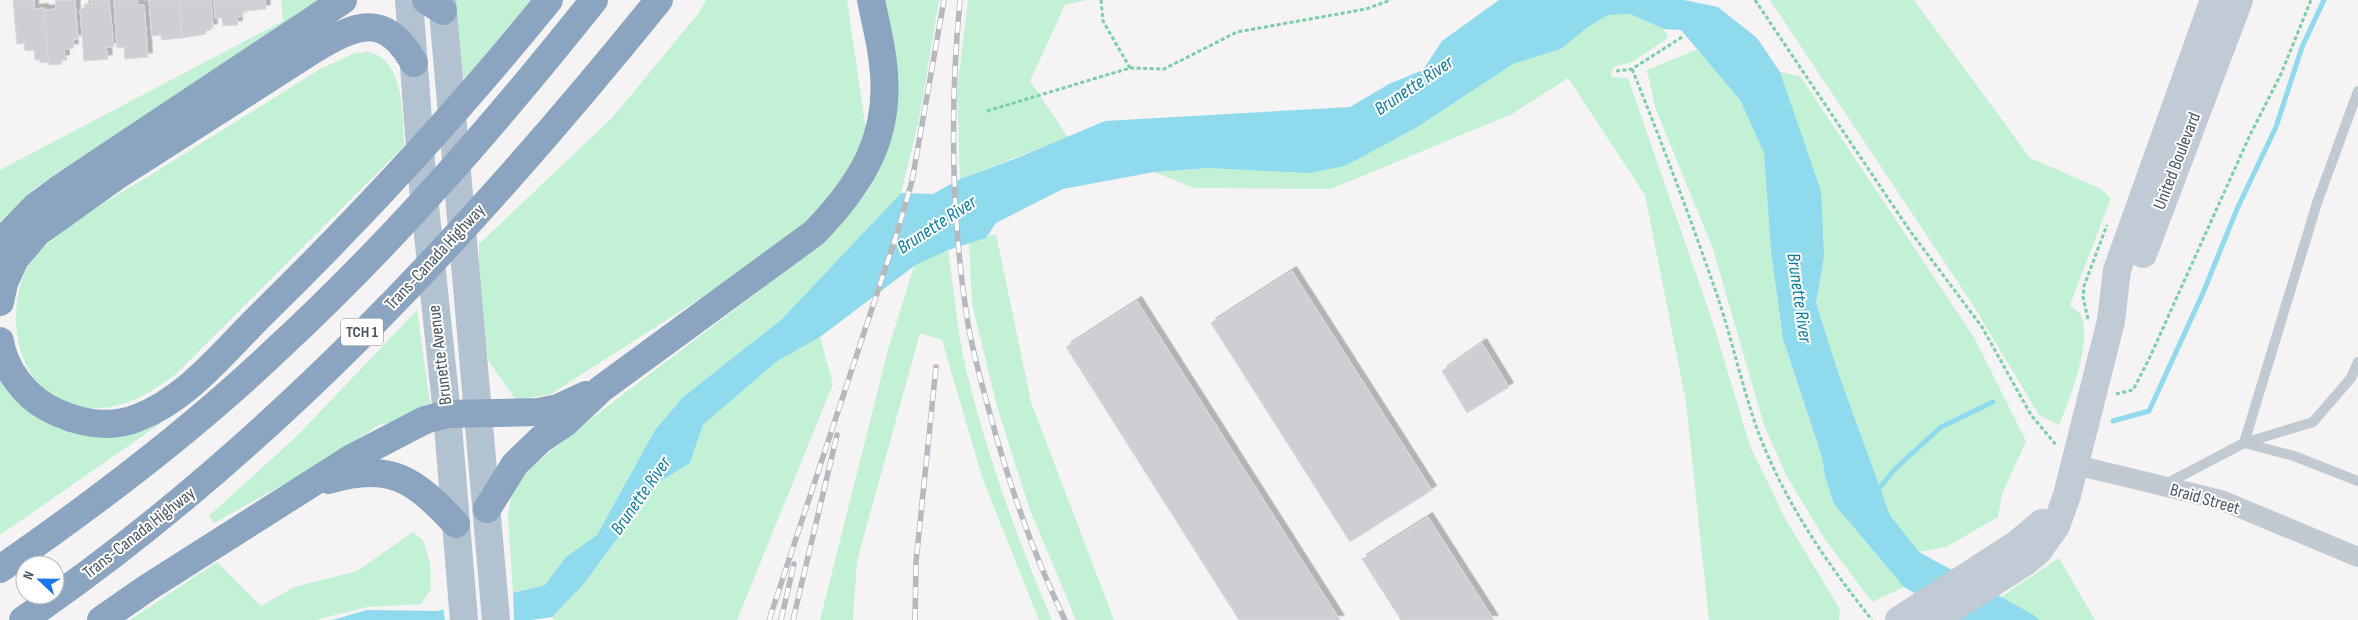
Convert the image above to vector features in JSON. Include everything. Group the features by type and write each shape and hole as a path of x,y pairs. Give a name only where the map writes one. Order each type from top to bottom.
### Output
{"highway":[{"path":"0,341 2,352 12,373 24,389 38,403 55,412 93,423 112,424 135,419 155,410 190,385 346,232 484,80 549,0"},
{"name":"TCH 1","path":"0,569 119,483 198,420 276,351 349,279 484,133 594,0"},
{"name":"Trans-Canada Highway","path":"23,620 95,569 169,512 246,445 319,377 413,281 504,183 597,77 659,0"},
{"path":"487,509 515,464 541,440 565,423 601,389 814,233 841,206 865,170 878,135 885,101 883,64 871,0"},
{"path":"0,243 35,207 59,189 340,1"},
{"path":"0,302 4,283 15,260 38,232 115,177 321,45 344,32 375,27 390,34 399,41 414,63"},
{"path":"101,620 147,588 303,488 350,459 420,423 447,414 540,412 558,408 601,389"},
{"path":"303,488 355,473 395,476 416,485 430,496 456,524"}],"main road":[{"name":"Brunette Avenue","path":"410,0 437,334 447,414 464,620"},
{"name":"Brunette Avenue","path":"437,4 448,64 496,620"}],"street":[{"name":"United Boulevard","path":"2076,465 2111,321 2117,270 2214,0"},
{"name":"United Boulevard","path":"2111,321 2134,276 2239,0"},
{"name":"Braid Street","path":"2076,465 2221,500 2358,557"},
{"path":"1922,616 1995,570 2038,551 2056,526 2076,465"}],"lane":[{"path":"2244,443 2317,203 2358,91"},
{"path":"2161,486 2244,443 2313,422 2352,378 2358,362"},
{"path":"2244,443 2294,456 2358,481"}],"path":[{"path":"1101,0 1103,21 1130,68"},
{"path":"987,111 1130,68 1164,69 1237,32 1366,9 1391,0"},
{"path":"1755,0 1910,231 1982,327 2032,415 2076,465"},
{"path":"2094,390 2113,395 2133,390 2166,324 2250,135 2280,74 2311,0"},
{"path":"1616,72 1632,69 1682,37"},
{"path":"1632,69 1678,184 1717,295 1756,427 1789,499 1833,570 1872,620"}],"green space":[{"path":"281,0 318,0 225,64 52,176 34,189 0,222 0,170 283,21"},
{"path":"456,0 531,0 462,82"},
{"path":"706,0 847,0 866,130 855,163 819,212 757,262 551,394 516,400 488,360 479,291 479,244 612,118 698,14"},
{"path":"882,0 939,0 919,119 901,193 781,320 683,397 655,430 597,535 566,557 545,585 513,592 508,518 511,495 519,480 536,463 609,405 795,264 836,230 868,191 885,155"},
{"path":"968,0 1087,0 1065,5 1030,81 1068,137 960,179 957,91"},
{"path":"1770,0 1914,0 2030,158 2099,188 2111,198 2070,305 2081,316 2084,327 2084,340 2078,370 2059,425 2039,415 1975,308"},
{"path":"1630,14 1664,29 1668,38 1632,62 1613,67 1611,77 1628,78 1713,323 1750,446 1787,522 1840,609 1839,620 1709,620 1686,402 1645,195 1568,78 1512,114 1331,189 1194,188 1154,172 1209,168 1419,126 1513,64 1561,49 1588,27 1608,15"},
{"path":"1698,49 1740,100 1764,153 1771,252 1783,339 1822,457 1825,477 1834,504 1904,587 1872,602 1824,538 1785,473 1764,425 1713,249 1655,107 1647,70"},
{"path":"368,52 382,58 395,75 401,99 404,146 176,374 159,386 132,401 113,407 102,408 76,406 55,397 38,383 26,364 19,343 16,319 18,295 25,272 50,242 104,203 320,69 355,53"},
{"path":"1780,72 1800,76 1975,339 2026,441 2002,494 1998,517 1946,547 1918,552 1890,515 1839,375 1816,303 1824,256"},
{"path":"996,234 1031,402 1114,620 1076,620 1029,507 998,410 972,304 969,242"},
{"path":"948,250 960,340 974,401 1004,496 1052,620 1039,620 982,477 942,340 920,333 857,561 853,620 820,620 888,350 914,266"},
{"path":"342,254 273,322 157,426 0,535 0,376 105,436 268,322"},
{"path":"417,310 430,403 416,409 419,415 377,426 324,462 214,523 209,516 299,434"},
{"path":"820,337 833,384 737,620 554,620 552,617 583,585 659,482 690,463 703,425 776,362"},
{"path":"413,532 423,540 430,562 431,589 421,604 367,607 315,620 130,620 217,562 261,606 294,587 357,571"},
{"path":"2059,558 2095,620 2040,620 2001,597"}],"water":[{"name":"Brunette River","path":"1499,0 1684,0 1718,7 1757,38 1780,72 1821,191 1824,256 1816,303 1839,375 1890,515 1919,552 2040,620 1960,620 1904,587 1834,504 1825,477 1822,457 1783,339 1771,252 1764,153 1740,100 1681,30 1664,29 1630,14 1608,15 1588,27 1561,49 1513,64 1419,126 1345,166 1309,173 1209,168 1154,172 1063,189 996,223 986,238 948,250 914,266 820,337 776,362 703,425 690,463 659,482 583,585 552,617 531,620 332,620 367,610 437,611 545,585 566,557 597,535 655,430 683,397 781,320 901,193 933,194 960,179 1017,158 1105,121 1350,107 1389,84 1423,70 1442,41"}],"pier":[{"path":"513,590 514,620 445,620 443,607"}],"building":[{"path":"13,0 34,0 34,9 44,8 49,62 40,63 40,60 35,60 34,50 25,51 24,43 17,44"},
{"path":"75,0 78,39 73,40 74,48 64,49 65,59 61,60 62,64 49,65 44,10 56,9 55,1"},
{"path":"91,0 109,0 114,47 106,47 108,59 84,61 80,9 85,8 85,4 92,4"},
{"path":"114,0 138,1 138,5 144,5 148,57 125,59 124,47 117,48"},
{"path":"149,0 179,0 182,38 161,40 161,35 152,36"},
{"path":"179,0 211,0 213,28 206,29 206,34 182,38"},
{"path":"214,0 265,0 266,9 243,11 243,16 237,17 238,25 223,26 222,18 215,18"},
{"path":"1292,271 1432,490 1350,542 1211,323"},
{"path":"1137,301 1340,620 1239,620 1066,347"},
{"path":"1482,343 1509,387 1467,413 1442,371"},
{"path":"1428,517 1494,620 1401,620 1362,559"}],"waterway":[{"path":"2113,421 2149,411 2203,293 2237,209 2276,127 2302,47 2324,0"},
{"path":"1876,492 1896,468 1941,427 1993,402"}],"railway":[{"path":"769,620 898,230 912,181 944,0"},
{"path":"960,0 955,79 955,199 962,278 971,342 997,440 1014,493 1042,570 1065,620"},
{"path":"915,620 916,562 936,367"},
{"path":"793,620 837,435"},
{"path":"781,620 794,564"}]}
